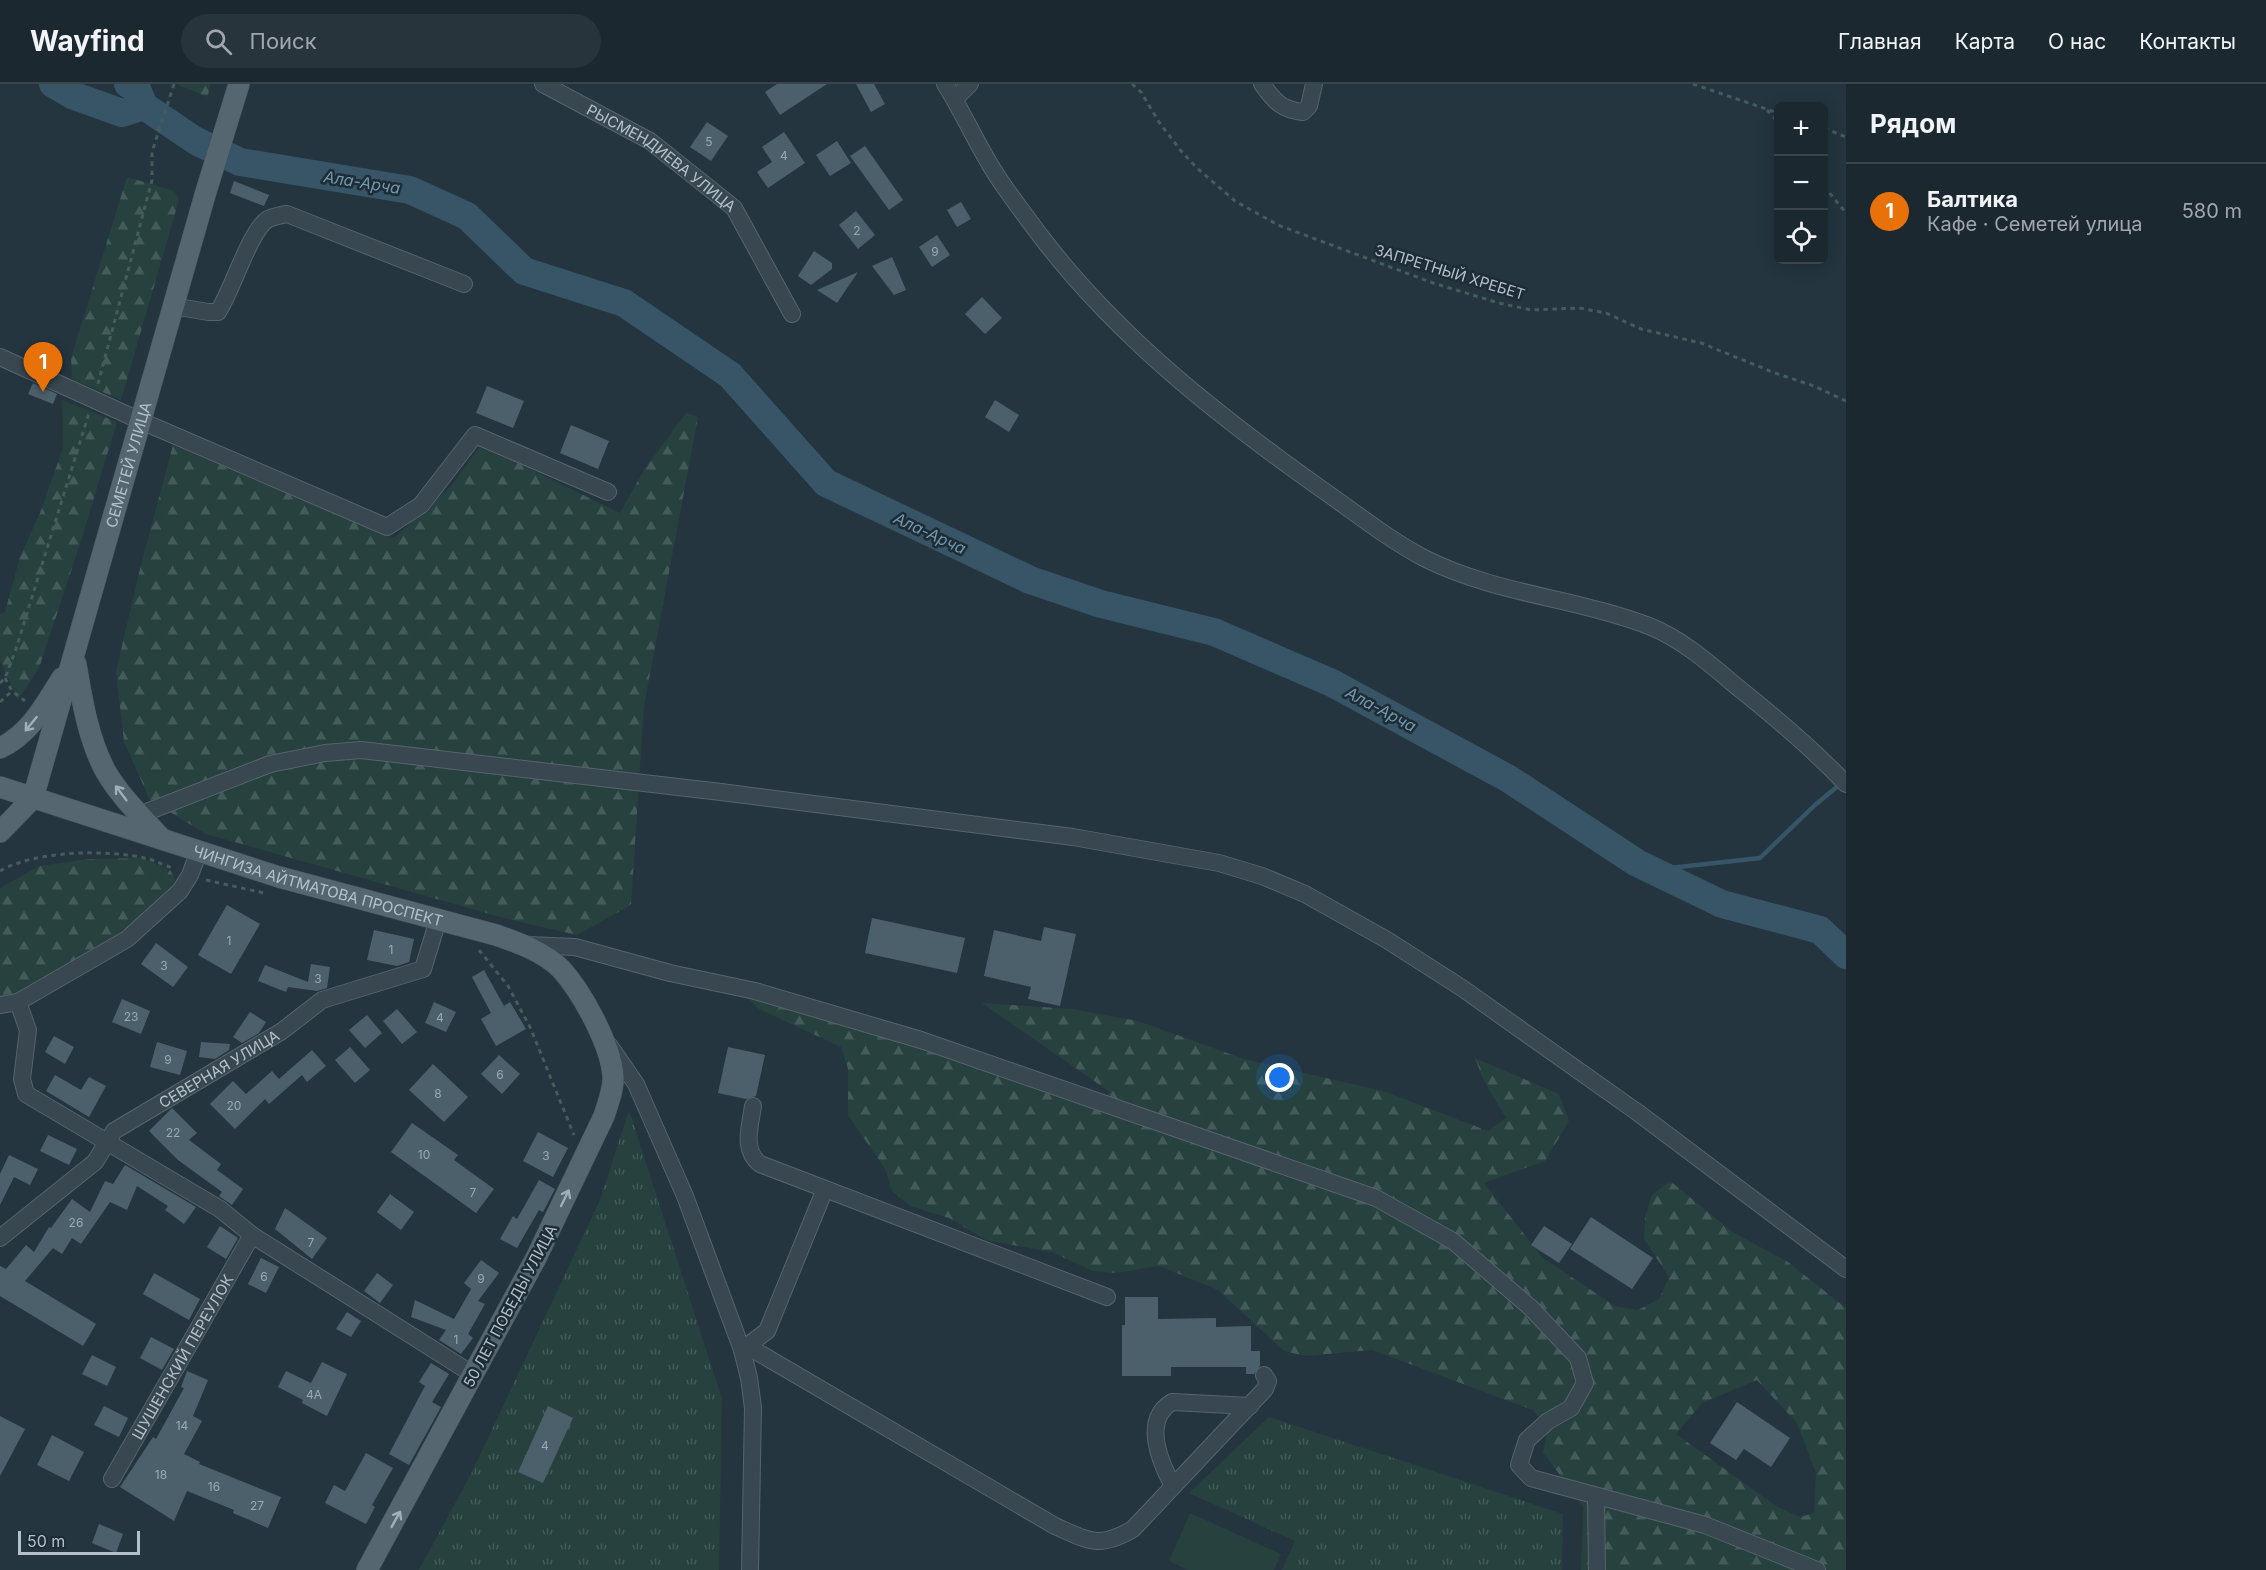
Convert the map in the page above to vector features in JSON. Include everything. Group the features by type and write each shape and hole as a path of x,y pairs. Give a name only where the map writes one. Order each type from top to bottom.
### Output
{"main road":[{"name":"СЕМЕТЕЙ УЛИЦА","path":"0,832 33,798 205,195 238,90"},
{"path":"0,748 31,726 75,657"},
{"path":"75,657 88,724 97,752 116,787 160,837"},
{"name":"ЧИНГИЗА АЙТМАТОВА ПРОСПЕКТ","path":"0,787 279,877 496,935 524,945 560,968 599,1032"},
{"name":"50 ЛЕТ ПОБЕДЫ УЛИЦА","path":"367,1570 536,1258 604,1116 611,1096 613,1077 610,1058 599,1032"}],"street":[{"name":"РЫСМЕНДИЕВА УЛИЦА","path":"543,84 650,141 734,208 792,314"},
{"path":"945,84 996,175 1043,240 1092,296 1144,348 1223,418 1367,521 1422,557 1447,568 1514,590 1653,627 1678,641 1711,665 1818,754 1846,784"},
{"path":"955,99 970,84"},
{"path":"1262,84 1275,103 1289,110 1303,112 1309,106 1314,84"},
{"path":"173,306 218,312 226,300 257,231 268,220 287,214 464,284"},
{"path":"0,357 93,400 387,527 421,505 475,435 608,492"},
{"path":"139,815 270,764 326,753 361,750 721,792 1073,837 1219,863 1262,876 1305,894 1387,940 1462,988 1637,1112 1846,1269"},
{"path":"0,1005 18,1002 127,939 180,891 190,875 199,851"},
{"name":"СЕВЕРНАЯ УЛИЦА","path":"0,1238 95,1162 114,1131 282,1031 322,1000 423,969 438,920"},
{"path":"524,945 575,947 670,973 755,991 921,1040 1376,1198 1453,1241 1531,1308 1578,1358 1585,1383 1571,1408 1548,1421 1527,1440 1519,1465 1531,1478 1705,1525 1817,1570"},
{"path":"18,1002 28,1030 22,1078 26,1094 220,1209 252,1235 474,1375"},
{"path":"599,1032 636,1084 685,1196 745,1348 753,1408 750,1570"},
{"path":"753,1106 748,1146 753,1158 760,1164 1107,1297"},
{"path":"745,1348 767,1331 825,1189"},
{"name":"ШУШЕНСКИЙ ПЕРЕУЛОК","path":"112,1479 252,1235"},
{"path":"745,1348 1055,1526 1095,1542 1114,1540 1133,1528 1265,1389 1268,1381 1264,1376"},
{"path":"1173,1486 1158,1448 1156,1432 1158,1417 1164,1407 1172,1402 1250,1406"},
{"path":"1596,1496 1596,1570"}],"path":[{"name":"ЗАПРЕТНЫЙ ХРЕБЕТ","path":"1132,84 1141,92 1153,114 1181,151 1197,168 1235,201 1278,225 1433,283 1499,303 1531,310 1579,308 1606,313 1641,330 1701,343 1846,400"},
{"path":"1693,84 1774,111"},
{"path":"0,683 5,678 15,652 93,400 152,180 152,152 174,86"},
{"path":"1766,109 1774,117"},
{"path":"1828,130 1846,137"},
{"path":"1828,191 1846,213"},
{"path":"5,678 12,691 25,701 35,704"},
{"path":"0,702 12,691"},
{"path":"0,871 11,864 54,854 80,854 140,858 179,871"}],"green space":[{"path":"176,84 210,84 208,97"},
{"path":"127,177 174,191 179,200 121,400 72,379 71,358"},
{"path":"62,400 117,422 39,668 18,700 0,660 0,614 5,612 20,557 40,513 63,448"},
{"path":"686,413 698,417 644,706 631,905 577,935 504,918 206,834 150,800 124,742 116,671 173,445 394,538 452,485 481,445 620,513 644,470"},
{"path":"143,858 171,871 176,882 161,898 119,933 69,967 21,991 0,997 0,888 39,866 89,859"},
{"path":"743,993 765,996 1094,1106 1110,1092 982,1003 1072,1009 1138,1021 1244,1059 1383,1091 1488,1131 1506,1118 1483,1079 1475,1058 1559,1094 1569,1121 1545,1161 1484,1183 1543,1258 1615,1306 1638,1310 1659,1299 1669,1277 1644,1239 1645,1216 1652,1195 1670,1181 1731,1231 1788,1262 1846,1308 1846,1570 1581,1570 1583,1507 1543,1452 1548,1429 1533,1410 1372,1350 1305,1356 1284,1351 1218,1290 1159,1266 1116,1273 1093,1271 1051,1252 986,1240 949,1218 910,1206 892,1191 885,1169 848,1115 848,1069 841,1047 759,1009","holes":["1757,1380 1797,1423 1816,1473 1814,1513 1800,1517 1776,1506 1676,1434 1702,1403"]},
{"path":"629,1110 722,1399 719,1570 419,1570 471,1474 600,1200"},
{"path":"1269,1417 1563,1514 1562,1570 1282,1570 1295,1541 1189,1493"},
{"path":"1190,1513 1281,1554 1274,1570 1188,1570 1169,1561"}],"building":[{"path":"777,84 827,84 780,115 765,92"},
{"path":"856,84 874,84 885,104 871,112"},
{"path":"707,122 728,136 711,161 690,147"},
{"path":"784,132 805,163 768,188 757,172 772,162 762,147"},
{"path":"837,141 851,163 830,176 816,155"},
{"path":"865,146 903,200 889,210 850,156"},
{"path":"234,181 269,195 264,206 230,193"},
{"path":"961,202 971,219 957,227 947,210"},
{"path":"856,211 875,235 858,249 839,225"},
{"path":"937,235 950,255 932,267 919,247"},
{"path":"814,251 832,263 832,269 811,285 798,276"},
{"path":"892,257 906,290 894,295 872,266"},
{"path":"858,272 837,303 817,290"},
{"path":"982,297 1002,318 985,334 965,314"},
{"path":"33,383 57,394 53,404 28,394"},
{"path":"487,386 524,401 513,428 476,413"},
{"path":"995,400 1019,415 1009,432 985,417"},
{"path":"571,425 609,441 598,469 560,453"},
{"path":"227,905 260,924 231,974 198,955"},
{"path":"872,918 965,938 957,973 865,953"},
{"path":"1044,927 1076,934 1060,1006 1028,999 1031,987 984,976 994,930 1041,941"},
{"path":"374,930 414,939 409,962 397,966 367,960"},
{"path":"156,943 188,967 173,987 141,964"},
{"path":"311,964 330,967 327,988 317,991 288,987 286,992 258,981 265,965 308,982"},
{"path":"484,970 504,1006 510,1002 526,1029 496,1046 481,1019 491,1013 472,977"},
{"path":"122,999 150,1011 141,1034 112,1022"},
{"path":"434,1002 456,1012 446,1032 425,1023"},
{"path":"397,1009 417,1032 402,1044 383,1021"},
{"path":"250,1012 266,1022 259,1033 242,1043 233,1037"},
{"path":"367,1015 382,1033 365,1048 349,1030"},
{"path":"54,1036 74,1047 65,1064 45,1052"},
{"path":"157,1042 187,1051 180,1075 150,1067"},
{"path":"201,1042 230,1044 229,1050 215,1059 199,1057"},
{"path":"350,1047 370,1070 355,1083 335,1060"},
{"path":"728,1047 765,1055 756,1096 746,1099 718,1093"},
{"path":"312,1050 326,1066 307,1082 302,1075 269,1104 265,1099 235,1129 210,1104 233,1081 246,1094 272,1071 279,1079"},
{"path":"499,1055 520,1074 502,1094 481,1074"},
{"path":"433,1064 468,1097 444,1122 409,1090"},
{"path":"55,1075 81,1090 89,1077 106,1086 89,1117 46,1091"},
{"path":"172,1108 197,1133 189,1140 221,1164 217,1170 243,1189 232,1205 219,1196 222,1192 178,1160 149,1131"},
{"path":"412,1123 458,1155 454,1160 494,1189 476,1213 391,1152"},
{"path":"538,1132 568,1148 553,1177 523,1161"},
{"path":"48,1135 77,1149 69,1165 40,1151"},
{"path":"9,1155 38,1169 30,1185 14,1177 0,1205 0,1174"},
{"path":"125,1165 196,1207 184,1224 165,1210 168,1206 137,1186 127,1210 110,1202 81,1244 72,1238 62,1254 53,1248 25,1281 96,1324 83,1346 0,1296 0,1266 6,1269 26,1245 34,1252 49,1227 51,1228 72,1199 90,1212 105,1181 113,1184"},
{"path":"539,1180 555,1189 543,1212 539,1210 517,1248 500,1239 513,1216 517,1219"},
{"path":"390,1194 414,1212 401,1230 377,1212"},
{"path":"285,1208 327,1238 312,1259 275,1229"},
{"path":"1591,1217 1653,1258 1632,1289 1570,1249"},
{"path":"220,1226 238,1238 226,1259 207,1247"},
{"path":"1544,1226 1572,1244 1559,1263 1531,1245"},
{"path":"261,1258 279,1267 266,1293 248,1284"},
{"path":"481,1260 499,1273 478,1301 485,1304 468,1334 473,1338 461,1354 439,1340 446,1330 411,1317 415,1300 454,1319 471,1289 464,1283"},
{"path":"154,1273 200,1299 189,1320 143,1294"},
{"path":"377,1273 393,1285 380,1303 364,1291"},
{"path":"1125,1297 1158,1297 1158,1319 1216,1318 1216,1327 1251,1326 1251,1351 1260,1351 1260,1366 1254,1374 1246,1374 1246,1367 1171,1367 1171,1376 1122,1376 1122,1325 1125,1325"},
{"path":"347,1312 361,1321 351,1337 336,1329"},
{"path":"151,1337 174,1349 162,1370 140,1358"},
{"path":"92,1355 116,1367 107,1386 82,1374"},
{"path":"322,1362 347,1374 327,1416 278,1387 286,1371 311,1383"},
{"path":"431,1363 449,1374 432,1402 441,1407 409,1465 389,1454 425,1386 419,1382"},
{"path":"187,1371 208,1380 193,1416 202,1421 184,1454 200,1462 199,1464 281,1497 268,1528 233,1513 234,1510 187,1491 174,1521 120,1487 153,1437 156,1439 184,1388 181,1387"},
{"path":"1737,1402 1790,1438 1771,1467 1744,1449 1736,1460 1710,1443"},
{"path":"104,1406 128,1418 119,1437 94,1425"},
{"path":"548,1406 573,1418 543,1483 518,1472"},
{"path":"0,1416 25,1429 0,1476"},
{"path":"52,1435 84,1452 69,1481 37,1465"},
{"path":"366,1453 393,1468 372,1505 375,1507 366,1524 325,1503 334,1485 345,1491"},
{"path":"99,1524 123,1534 116,1553 92,1543"}],"waterway":[{"name":"Ала-Арча","path":"53,84 72,95 122,113 144,106 196,141 240,162 410,190 467,216 524,271 624,303 730,375 826,483 1030,580 1101,604 1214,632 1332,683 1509,779 1637,863 1722,904 1820,930 1846,955"},
{"path":"128,84 137,89 144,106"},
{"path":"1652,870 1760,858 1838,786"}],"place":[{"name":"Балтика","path":"43,392"}]}
